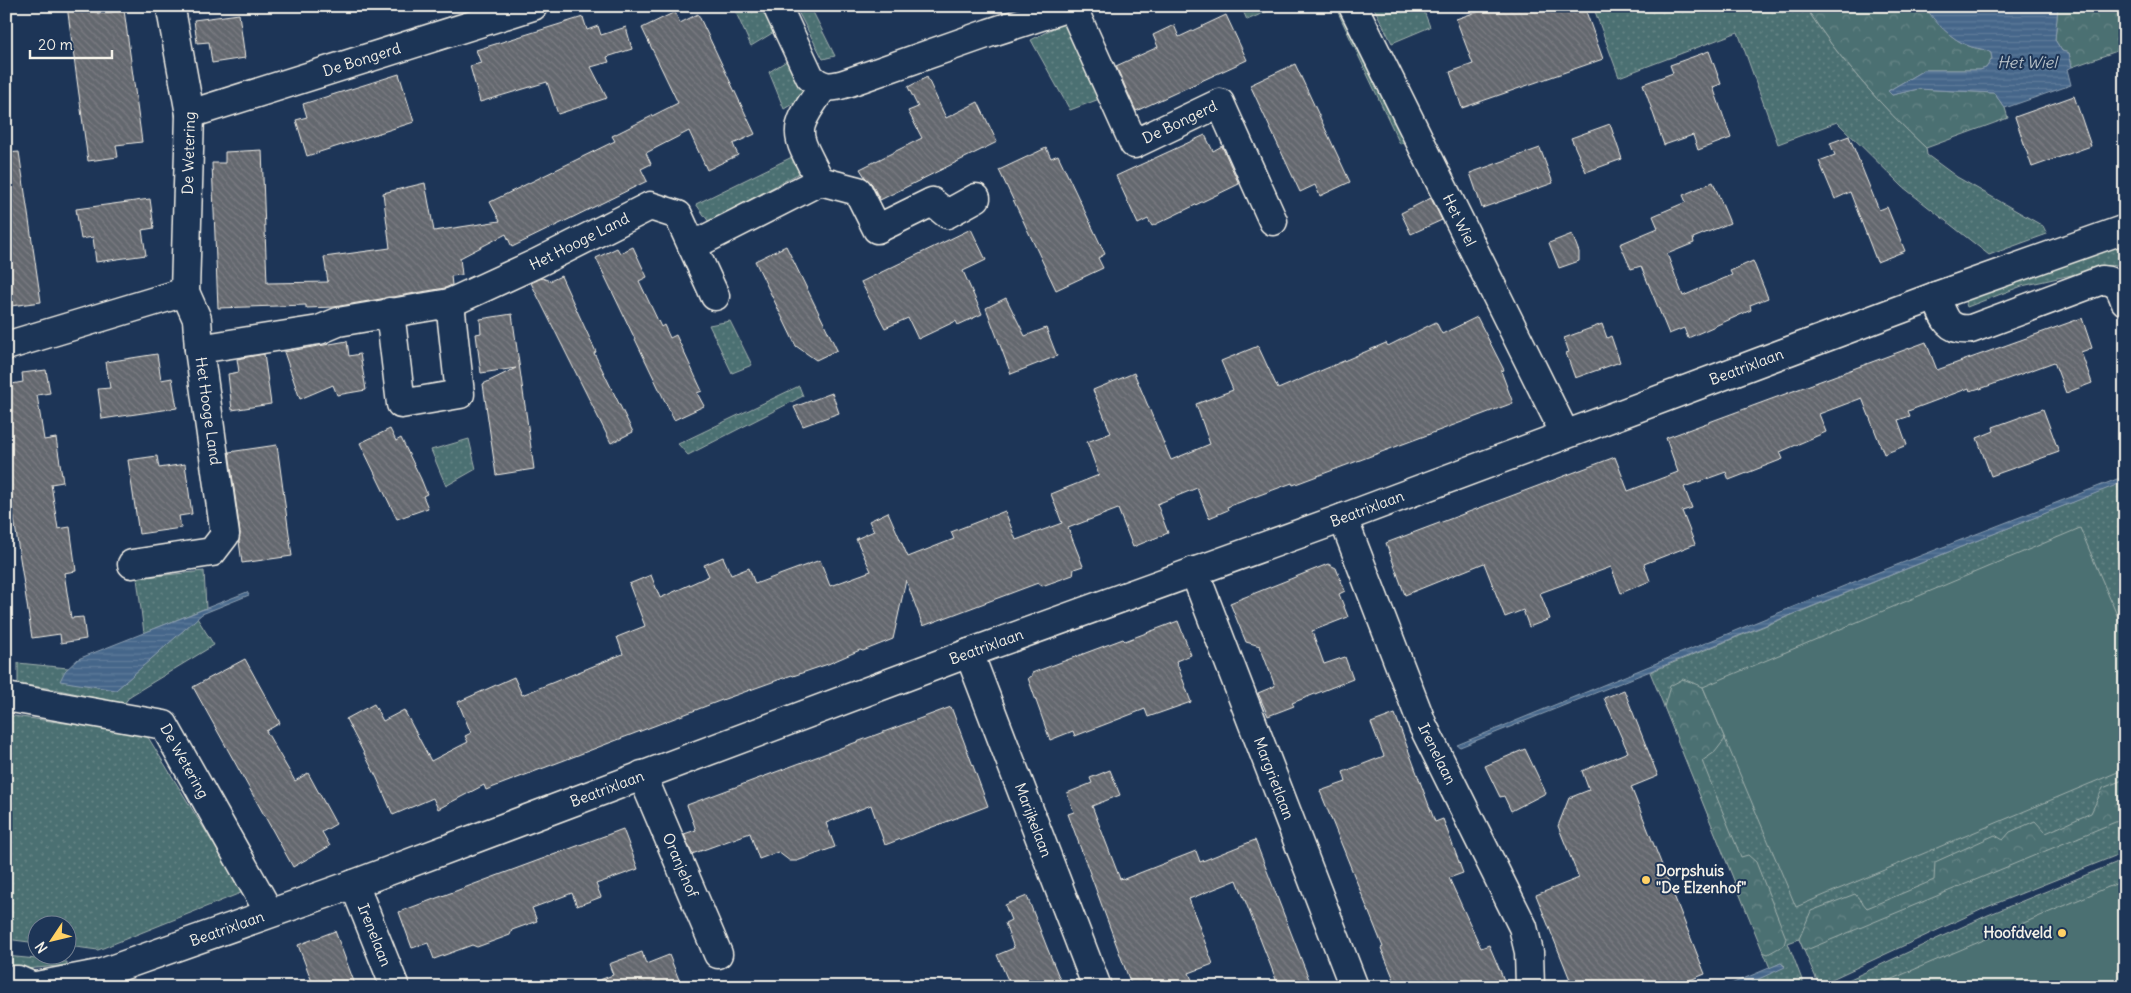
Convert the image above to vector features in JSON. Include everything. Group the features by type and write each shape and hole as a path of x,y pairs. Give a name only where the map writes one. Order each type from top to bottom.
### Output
{"street":[{"name":"De Bongerd","path":"190,114 533,6"},
{"path":"777,6 807,71 815,82 824,86 800,121 799,128 799,137 820,182"},
{"name":"De Bongerd","path":"824,86 834,87 1072,6 1134,144 1220,103 1273,221"},
{"name":"Het Wiel","path":"1354,6 1565,434"},
{"name":"De Wetering","path":"172,15 190,114 185,292 197,319 199,349"},
{"path":"692,246 820,182 858,191 877,229 932,202 947,214 976,198"},
{"name":"Het Hooge Land","path":"132,564 212,552 225,535 199,349 319,330 338,322 450,303 537,263 650,206 678,215 715,296"},
{"name":"Beatrixlaan","path":"6,980 18,980 32,986 98,974 269,912 354,884 642,775 1194,571 1343,518 1936,296 2125,230"},
{"path":"1936,296 1946,321 1953,327 1961,330 1970,329 2102,280 2112,281 2120,286 2125,301"},
{"path":"6,346 185,292"},
{"path":"390,312 401,404 460,394 450,303"},
{"name":"Irenelaan","path":"1343,518 1424,726 1523,927 1529,952 1530,987"},
{"name":"Margrietlaan","path":"1194,571 1354,987"},
{"name":"Marijkelaan","path":"969,654 1097,987"},
{"name":"De Wetering","path":"6,697 164,725 269,912"},
{"name":"Oranjehof","path":"642,775 718,954"},
{"name":"Irenelaan","path":"354,884 395,987"}],"green space":[{"path":"733,6 764,6 774,32 751,46"},
{"path":"795,6 810,6 835,56 823,59"},
{"path":"1241,6 1280,6 1247,20"},
{"path":"1335,6 1344,6 1408,140 1400,144"},
{"path":"1373,6 1422,6 1430,27 1392,43"},
{"path":"1593,6 1805,6 1846,63 1926,148 1927,155 1957,177 2043,226 2047,234 1989,255 1903,187 1837,122 1778,144 1738,32 1619,77"},
{"path":"1805,6 1925,6 1938,24 1950,35 1969,46 1988,51 1991,53 1992,59 1986,68 1980,70 1924,70 1888,91 1892,95 1918,89 1994,93 2005,108 2008,118 1926,148 1861,81"},
{"path":"2058,6 2119,6 2117,51 2072,67 2069,53 2062,51 2055,40"},
{"path":"2119,6 2125,6 2125,53 2117,51"},
{"path":"1065,22 1102,98 1070,110 1031,40"},
{"path":"793,57 811,93 784,109 769,72"},
{"path":"792,157 803,171 709,222 696,204"},
{"path":"2125,241 2125,263 2022,286 1967,307 1964,297"},
{"path":"730,321 752,365 732,373 709,325"},
{"path":"799,386 803,396 688,455 678,444"},
{"path":"469,439 476,469 446,486 431,450"},
{"path":"2125,481 2125,852 1987,907 1819,985 1799,939 1788,943 1804,985 1801,987 1741,987 1785,966 1781,963 1770,968 1650,672"},
{"path":"2080,528 2125,634 2125,769 1796,907 1703,687"},
{"path":"204,571 206,608 144,633 137,578"},
{"path":"197,618 214,645 130,696 124,704 54,689 18,684 18,663 68,668 118,688"},
{"path":"1683,679 1703,687 1725,739 1715,752 1702,761 1741,857 1748,855 1756,862 1786,938 1784,945 1768,954 1763,952 1664,707 1670,686"},
{"path":"6,715 146,734 243,892 98,950 78,947 78,916 28,916 28,942 6,939"},
{"path":"2125,779 2125,818 1804,951 1799,939 1811,911 1855,894 1867,908 1934,880 1935,862 1995,835 2003,840 2010,832 2035,821 2046,833 2091,813 2103,788"},
{"name":"Hoofdveld","path":"2125,859 2125,987 1833,987 1988,915"},
{"name":"Hoofdveld","path":"2125,880 2125,987 1873,987"},
{"path":"6,956 28,958 28,966 57,966 6,971"}],"water":[{"name":"Het Wiel","path":"1925,6 2058,6 2055,40 2062,51 2069,53 2072,67 2067,69 2071,85 2005,108 1994,93 1918,89 1892,95 1888,91 1924,70 1980,70 1986,68 1992,59 1991,53 1988,51 1969,46 1950,35 1938,24"},
{"path":"2125,476 2124,482 1460,747 1457,745 1866,577"},
{"path":"247,592 249,595 202,614 116,690 60,681 65,671 78,659"},
{"path":"1781,963 1785,967 1741,987 1724,987"}],"building":[{"path":"67,6 97,6 98,14 124,10 142,142 116,145 118,157 88,161"},
{"path":"1494,6 1584,6 1603,59 1462,108 1450,72 1473,64 1456,19"},
{"path":"675,12 680,23 698,14 755,134 733,144 738,155 707,170 689,131 646,153 651,164 641,169 647,181 512,247 506,234 460,258 462,275 451,276 452,285 445,288 334,307 306,308 306,305 218,308 212,163 225,163 225,152 262,150 267,283 328,282 324,257 390,248 383,193 425,183 434,231 500,221 490,202 615,141 612,136 678,103 642,28"},
{"path":"239,14 245,58 212,63 209,42 197,43 194,20"},
{"path":"1226,15 1247,60 1136,111 1116,66 1158,47 1153,35 1174,25 1179,37"},
{"path":"583,17 587,30 598,26 601,35 626,27 632,49 607,57 609,62 591,67 607,98 558,114 547,82 480,102 470,66 481,63 476,50"},
{"path":"1709,51 1721,84 1713,87 1731,138 1698,150 1693,135 1664,145 1643,84 1673,73 1670,65"},
{"path":"1295,64 1350,182 1320,196 1315,185 1300,192 1250,85"},
{"path":"399,74 414,122 307,156 296,120 307,117 303,104"},
{"path":"927,77 946,118 978,102 997,142 880,200 872,184 860,169 922,138 908,111 918,107 908,87"},
{"path":"2074,96 2091,146 2032,167 2015,117"},
{"path":"1610,124 1622,159 1586,172 1571,138"},
{"path":"1205,135 1213,151 1222,146 1239,184 1152,226 1148,219 1138,224 1116,176"},
{"path":"1849,136 1879,210 1887,207 1905,251 1877,262 1850,192 1835,199 1819,161 1835,155 1830,143"},
{"path":"1046,148 1051,158 1058,155 1105,254 1098,258 1103,268 1056,290 999,170"},
{"path":"1540,148 1553,183 1482,208 1470,173"},
{"path":"19,152 41,302 11,306 9,294 6,295 6,153"},
{"path":"1713,182 1730,223 1693,238 1694,243 1667,254 1683,296 1732,275 1730,271 1753,261 1768,298 1750,305 1751,310 1688,338 1684,328 1669,334 1641,266 1631,269 1620,244 1658,228 1653,216 1686,202 1683,195"},
{"path":"1431,198 1442,220 1411,234 1401,213"},
{"path":"150,199 154,228 142,230 146,255 96,262 93,237 81,239 76,209"},
{"path":"971,229 986,260 963,271 982,314 958,325 956,321 918,339 908,318 885,328 861,282"},
{"path":"1572,234 1579,252 1579,261 1559,268 1549,243"},
{"path":"786,246 837,350 816,360 796,346 755,261"},
{"path":"633,247 647,277 639,281 661,327 664,325 670,338 676,335 702,391 697,393 704,406 674,420 596,258 617,248 620,253"},
{"path":"561,276 596,352 594,353 633,432 611,443 531,283 542,278 550,281"},
{"path":"1006,298 1025,336 1046,328 1057,356 1011,374 986,308"},
{"path":"512,314 534,469 496,475 483,384 516,368 481,373 476,334 481,333 480,319"},
{"path":"1477,317 1504,370 1501,371 1513,403 1293,485 1292,483 1227,507 1228,510 1209,518 1197,488 1157,504 1168,533 1133,547 1118,509 1068,528 1083,566 1074,569 1073,575 1042,586 1038,583 923,626 906,580 893,639 863,651 860,650 828,664 722,700 486,790 484,785 438,809 433,798 393,815 377,778 346,719 374,704 383,721 404,710 431,761 468,742 465,736 471,733 458,702 514,677 522,695 623,654 617,637 645,626 629,584 651,575 660,598 709,576 704,565 723,557 731,575 749,568 755,584 820,560 830,586 871,571 856,539 874,531 869,521 888,512 908,557 954,539 951,532 1005,511 1016,540 1062,523 1051,494 1099,475 1087,442 1111,433 1093,390 1134,373 1171,460 1210,444 1196,404 1233,390 1221,361 1258,346 1278,389 1386,343 1388,346 1436,322 1442,334"},
{"path":"2082,318 2092,348 2081,352 2092,383 2066,393 2054,362 1980,389 1970,391 1969,388 1908,411 1910,416 1898,420 1907,445 1884,454 1862,398 1819,414 1826,432 1780,452 1783,459 1729,480 1726,472 1684,487 1692,508 1682,511 1695,544 1644,564 1650,581 1621,593 1611,567 1540,593 1550,619 1529,627 1523,610 1505,617 1484,563 1405,595 1386,543 1615,457 1628,491 1678,472 1666,438 1926,342 1937,370"},
{"path":"1602,324 1607,338 1611,336 1620,362 1575,378 1566,353 1569,352 1564,338"},
{"path":"347,341 349,356 360,354 366,390 337,395 333,385 300,399 284,352"},
{"path":"157,354 161,380 172,378 177,408 102,419 98,389 110,388 106,362"},
{"path":"264,354 271,404 232,410 228,374 239,372 237,359"},
{"path":"46,370 50,393 37,395 44,440 56,438 63,482 51,484 58,529 70,527 76,571 64,573 71,618 83,617 86,639 61,643 60,634 32,638 6,465 6,385 23,382 22,373"},
{"path":"832,393 839,413 803,426 794,407"},
{"path":"2043,409 2059,452 1991,476 1977,438 1994,431 1993,427"},
{"path":"390,429 396,441 401,438 427,494 423,496 428,508 397,519 360,443"},
{"path":"277,445 292,556 242,563 239,541 240,533 229,452"},
{"path":"157,456 159,468 185,464 192,514 179,516 181,528 139,534 128,460"},
{"path":"1328,564 1336,568 1345,591 1339,594 1348,617 1312,631 1324,664 1345,657 1353,679 1292,703 1294,706 1268,716 1258,693 1275,686 1260,646 1246,642 1230,603"},
{"path":"1178,621 1191,655 1176,661 1191,702 1148,717 1145,709 1075,736 1073,731 1050,740 1028,678 1032,676 1032,673"},
{"path":"245,659 280,723 266,731 295,781 308,773 336,824 322,832 330,846 293,867 193,687"},
{"name":"Dorpshuis \"De Elzenhof\"","path":"1624,690 1658,776 1631,787 1705,974 1690,980 1692,987 1573,987 1536,895 1579,878 1558,826 1569,798 1589,790 1582,771 1628,752 1604,698"},
{"path":"951,707 988,806 885,845 871,805 826,823 835,847 797,861 790,861 778,852 759,859 750,833 692,854 684,834 696,830 687,805"},
{"path":"1395,714 1435,822 1443,819 1463,873 1449,878 1481,948 1489,945 1507,987 1397,987 1381,948 1383,947 1320,791 1346,782 1343,772 1384,756 1371,723"},
{"path":"1525,749 1546,793 1511,811 1504,796 1500,797 1485,766"},
{"path":"1110,770 1120,795 1092,806 1120,879 1196,851 1200,862 1255,840 1312,987 1279,987 1237,880 1189,899 1213,964 1189,973 1195,987 1132,987 1068,814 1074,812 1067,793 1092,783 1090,778"},
{"path":"623,829 638,869 596,884 601,897 577,906 572,893 532,908 537,921 512,930 510,935 477,947 472,945 434,959 428,943 412,948 399,912"},
{"path":"1027,896 1063,987 1011,987 997,955 1014,948 1005,923 1011,920 1005,905"},
{"path":"335,931 356,987 314,987 298,945"},
{"path":"642,952 646,964 669,955 682,987 590,987 589,984 613,975 609,964"}],"place":[{"name":"Dorpshuis \"De Elzenhof\"","path":"1646,880"},
{"name":"Hoofdveld","path":"2062,933"}]}
